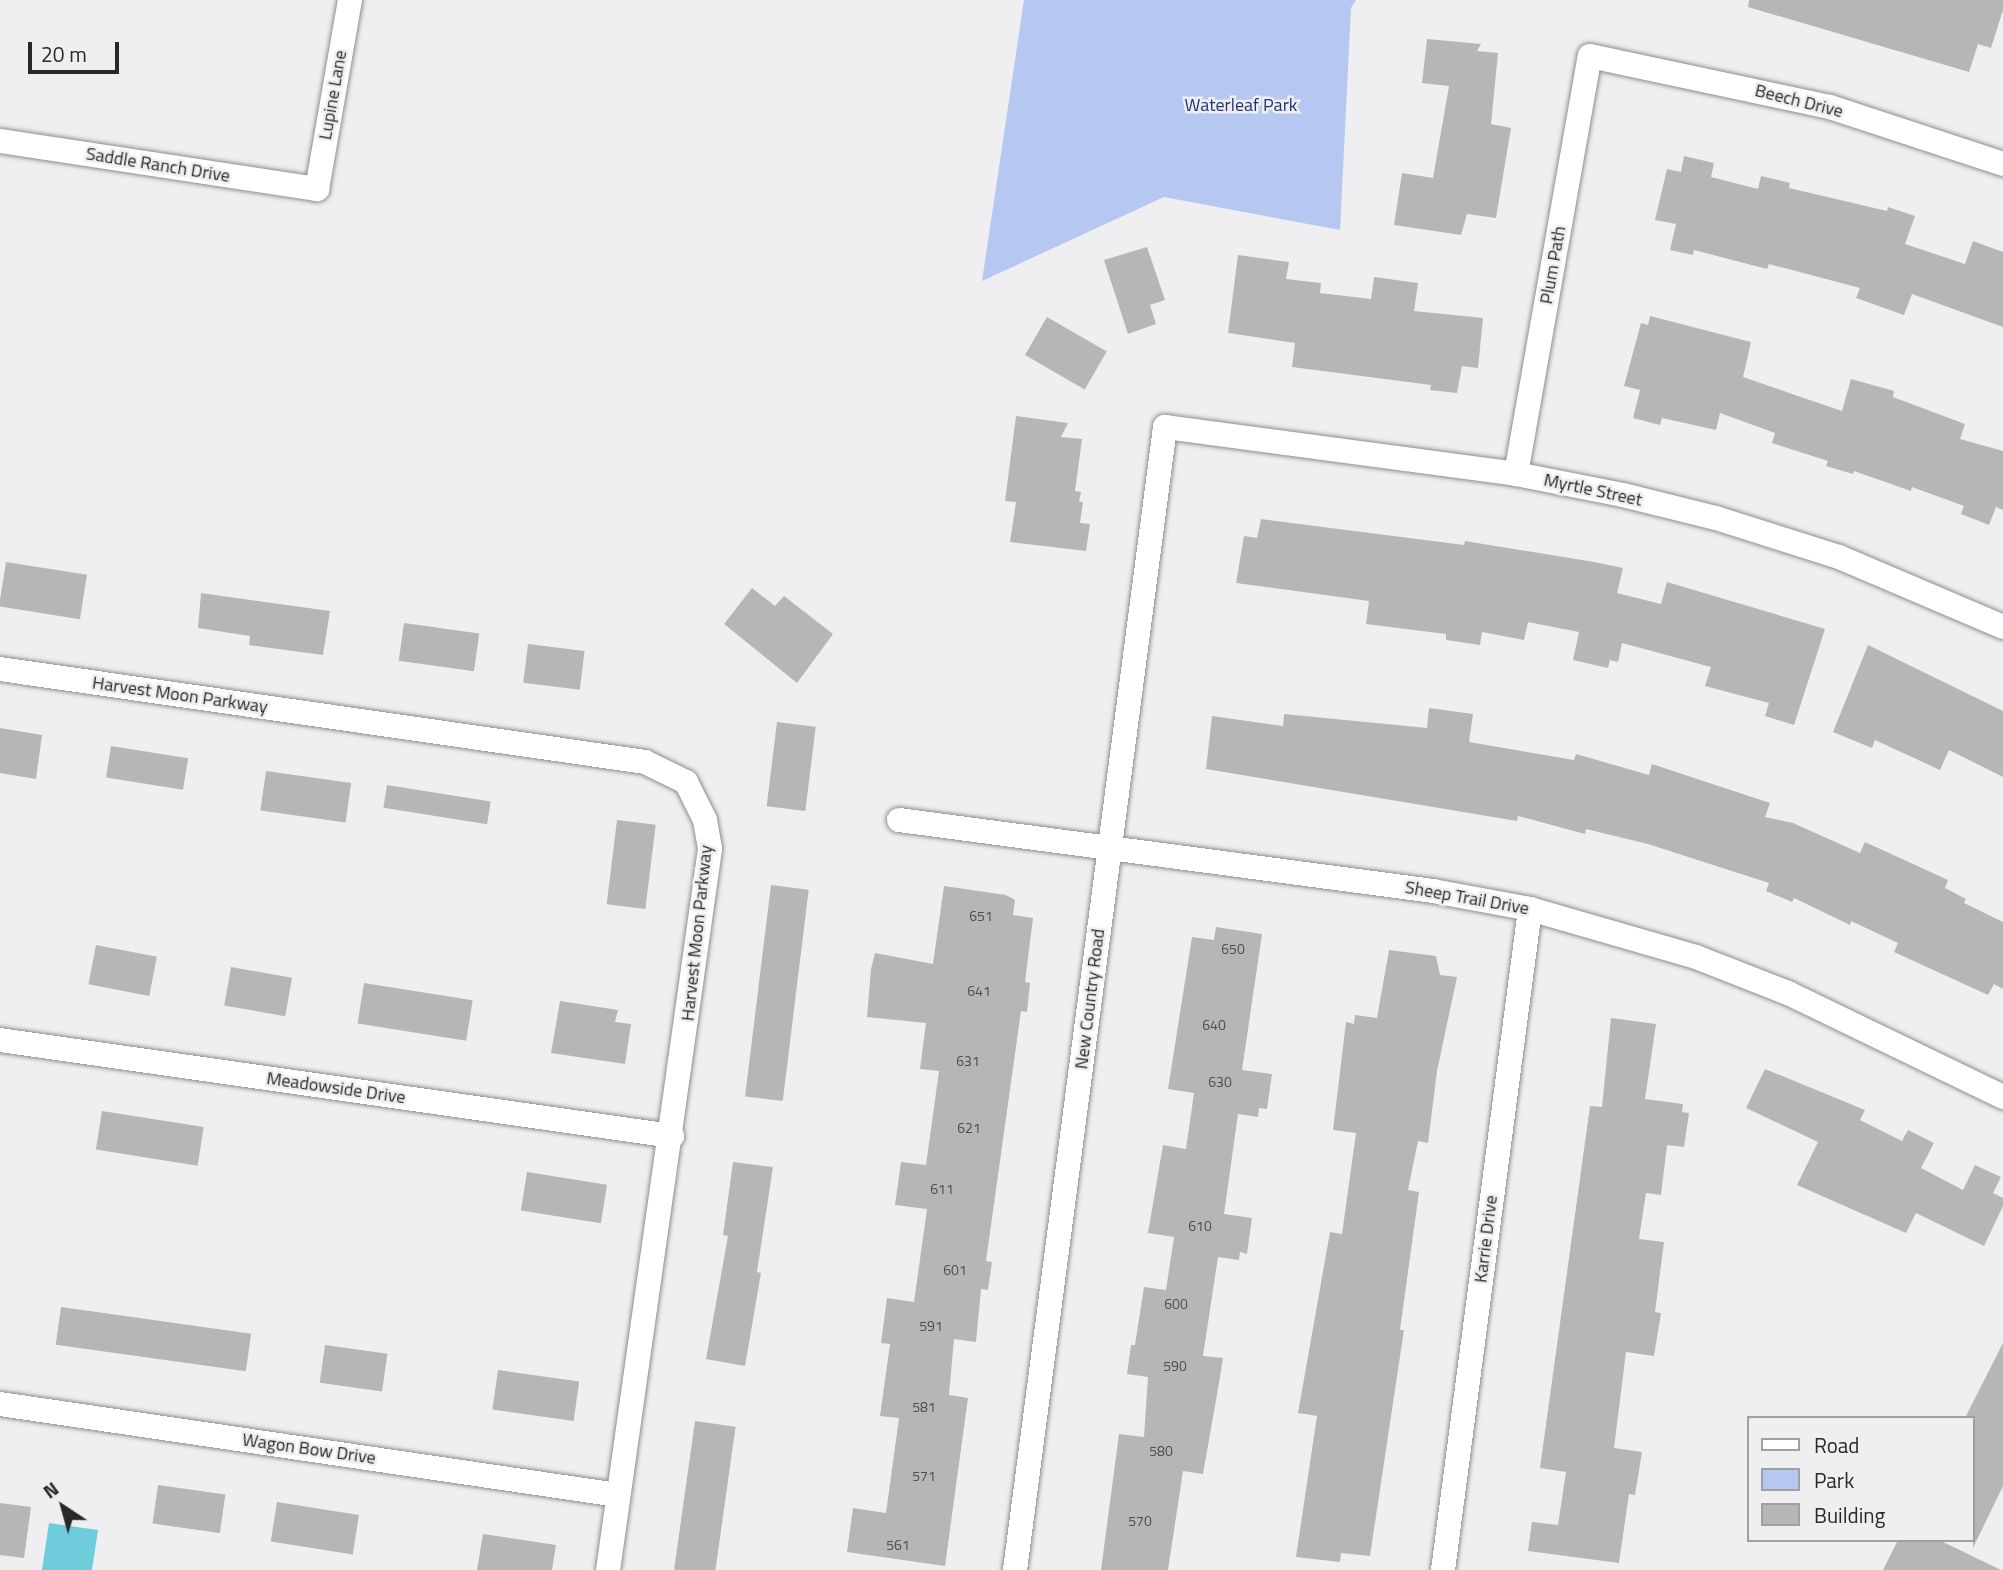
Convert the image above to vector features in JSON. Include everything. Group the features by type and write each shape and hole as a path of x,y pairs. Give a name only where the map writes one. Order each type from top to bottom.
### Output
{"street":[{"name":"Lupine Lane","path":"317,189 350,0"},
{"name":"Beech Drive","path":"1590,56 1830,107 2003,164"},
{"name":"Plum Path","path":"1516,474 1590,56"},
{"name":"Saddle Ranch Drive","path":"0,141 317,189"},
{"name":"Myrtle Street","path":"1165,427 1516,474 1716,518 1839,557 2003,626"},
{"name":"New Country Road","path":"1015,1570 1165,427"},
{"name":"Harvest Moon Parkway","path":"0,669 645,762 686,782 705,820 710,849 608,1570"},
{"name":"Sheep Trail Drive","path":"899,820 1433,891 1530,909 1696,957 1788,993 2003,1097"},
{"name":"Karrie Drive","path":"1443,1570 1530,909"},
{"name":"Meadowside Drive","path":"0,1040 671,1136"},
{"name":"Wagon Bow Drive","path":"0,1404 618,1495"}],"green space":[{"name":"Waterleaf Park","path":"1024,0 1356,0 1351,8 1340,230 1164,197 982,281"}],"shaded area":[{"path":"49,1523 98,1530 92,1570 42,1570"}],"building":[{"path":"1749,0 2003,0 2003,10 1991,48 1978,44 1969,72 1748,7"},
{"path":"1427,39 1481,44 1477,51 1498,53 1491,124 1511,128 1496,218 1467,214 1461,235 1394,225 1402,173 1433,178 1449,86 1422,83"},
{"path":"1684,156 1714,163 1711,177 1758,189 1761,176 1790,183 1789,188 1887,211 1888,207 1915,216 1905,244 1965,264 1973,241 2003,252 2003,327 1912,294 1904,315 1856,298 1860,288 1769,264 1767,269 1694,250 1693,255 1670,250 1676,224 1655,220 1667,169 1681,172"},
{"path":"1147,247 1165,300 1150,305 1156,324 1128,334 1104,260"},
{"path":"1238,255 1289,262 1286,279 1321,283 1320,293 1371,299 1374,277 1418,283 1414,311 1483,318 1478,368 1462,366 1457,393 1430,390 1431,385 1292,367 1295,343 1228,333"},
{"path":"1650,316 1751,342 1743,377 1795,395 1842,411 1851,379 1894,391 1893,397 1965,424 1960,439 2003,451 2003,510 1996,507 1989,525 1961,514 1964,506 1912,487 1911,491 1854,471 1853,474 1826,466 1828,461 1772,443 1775,433 1720,413 1716,430 1662,418 1660,425 1633,418 1640,390 1624,386 1641,323 1648,325"},
{"path":"1047,317 1107,352 1085,390 1025,355"},
{"path":"1016,416 1068,423 1061,437 1082,439 1075,491 1081,492 1079,502 1083,502 1080,523 1090,524 1086,551 1010,542 1016,502 1005,501"},
{"path":"1261,519 1464,545 1465,541 1594,562 1623,568 1617,593 1661,604 1667,582 1825,629 1794,725 1765,716 1769,703 1705,686 1711,667 1622,643 1618,662 1610,660 1608,668 1573,660 1579,632 1528,622 1524,640 1482,632 1480,645 1446,640 1446,634 1366,624 1369,601 1236,583 1244,536 1257,538"},
{"path":"6,562 87,575 80,619 0,607"},
{"path":"752,588 775,606 784,596 833,634 797,683 724,624"},
{"path":"201,593 330,611 323,655 249,645 250,636 198,628"},
{"path":"404,623 479,634 474,671 399,661"},
{"path":"528,644 585,651 580,690 523,683"},
{"path":"1868,645 2003,711 2003,777 1949,750 1940,770 1875,740 1872,748 1833,732"},
{"path":"1429,708 1473,714 1469,742 1574,760 1576,754 1649,775 1652,764 1770,803 1765,817 1793,823 1860,853 1865,842 1948,880 1945,888 1966,899 1964,903 2003,922 2003,989 1994,984 1988,995 1894,952 1898,943 1851,921 1850,925 1794,898 1792,902 1766,891 1769,883 1648,844 1586,829 1585,834 1518,816 1517,821 1206,769 1212,716 1283,726 1284,714 1427,728"},
{"path":"777,722 816,727 805,811 767,806"},
{"path":"0,728 42,735 36,779 0,773"},
{"path":"111,746 188,758 183,790 106,778"},
{"path":"266,771 351,783 346,823 260,811"},
{"path":"387,785 491,801 487,824 383,808"},
{"path":"617,820 656,825 645,909 607,904"},
{"path":"771,885 809,890 783,1101 745,1096"},
{"path":"944,886 1006,895 1015,900 1013,915 1033,918 1025,982 1030,983 1027,1012 1021,1011 986,1261 992,1262 988,1290 981,1289 976,1342 954,1339 949,1395 968,1398 945,1566 847,1552 853,1508 886,1513 899,1418 880,1416 890,1344 881,1343 887,1298 914,1302 927,1209 895,1205 901,1162 926,1165 939,1071 920,1069 926,1023 867,1017 871,969 875,953 933,964"},
{"path":"1216,927 1262,934 1242,1070 1272,1074 1267,1109 1259,1108 1258,1117 1238,1114 1224,1214 1252,1218 1247,1254 1240,1252 1239,1260 1218,1257 1203,1356 1223,1358 1203,1474 1183,1471 1168,1570 1101,1570 1119,1434 1144,1437 1148,1377 1127,1374 1131,1345 1135,1345 1144,1287 1166,1290 1174,1237 1148,1233 1163,1145 1186,1149 1194,1093 1168,1089 1192,937 1214,940"},
{"path":"96,945 157,957 149,996 88,984"},
{"path":"1389,950 1436,956 1440,975 1457,977 1437,1071 1428,1143 1418,1141 1408,1190 1419,1192 1400,1330 1404,1330 1370,1556 1341,1553 1340,1562 1296,1557 1317,1416 1298,1413 1330,1232 1342,1234 1356,1133 1333,1130 1346,1022 1354,1024 1355,1015 1377,1018"},
{"path":"231,967 292,978 285,1016 224,1005"},
{"path":"364,983 473,1000 466,1041 358,1023"},
{"path":"560,1001 618,1010 615,1022 631,1024 625,1064 551,1053"},
{"path":"1611,1018 1656,1024 1645,1099 1683,1104 1682,1112 1689,1113 1684,1147 1667,1145 1661,1195 1646,1193 1639,1239 1664,1242 1655,1312 1661,1313 1654,1356 1626,1352 1614,1448 1642,1452 1635,1495 1629,1494 1619,1563 1528,1551 1532,1522 1558,1525 1566,1472 1540,1468 1590,1106 1602,1107"},
{"path":"1765,1069 1865,1110 1860,1120 1902,1141 1908,1130 1934,1143 1921,1168 1963,1190 1975,1165 2001,1177 1993,1193 2003,1198 2003,1206 1984,1246 1916,1213 1906,1233 1797,1185 1818,1142 1746,1108"},
{"path":"102,1111 204,1127 198,1166 96,1150"},
{"path":"733,1162 773,1167 757,1272 761,1273 745,1366 706,1359 728,1236 723,1235"},
{"path":"527,1172 607,1185 601,1223 521,1211"},
{"path":"61,1307 251,1334 246,1371 56,1345"},
{"path":"2003,1343 2003,1486 1973,1548 1975,1416 1966,1416"},
{"path":"325,1345 387,1354 382,1391 320,1383"},
{"path":"498,1370 579,1381 574,1421 492,1410"},
{"path":"695,1421 736,1427 715,1570 674,1570"},
{"path":"158,1485 225,1494 220,1533 153,1524"},
{"path":"277,1502 359,1515 353,1554 271,1542"},
{"path":"0,1503 31,1507 24,1558 0,1555"},
{"path":"483,1534 556,1545 552,1570 477,1570"},
{"path":"1897,1542 1943,1542 2001,1570 1883,1570"}]}
